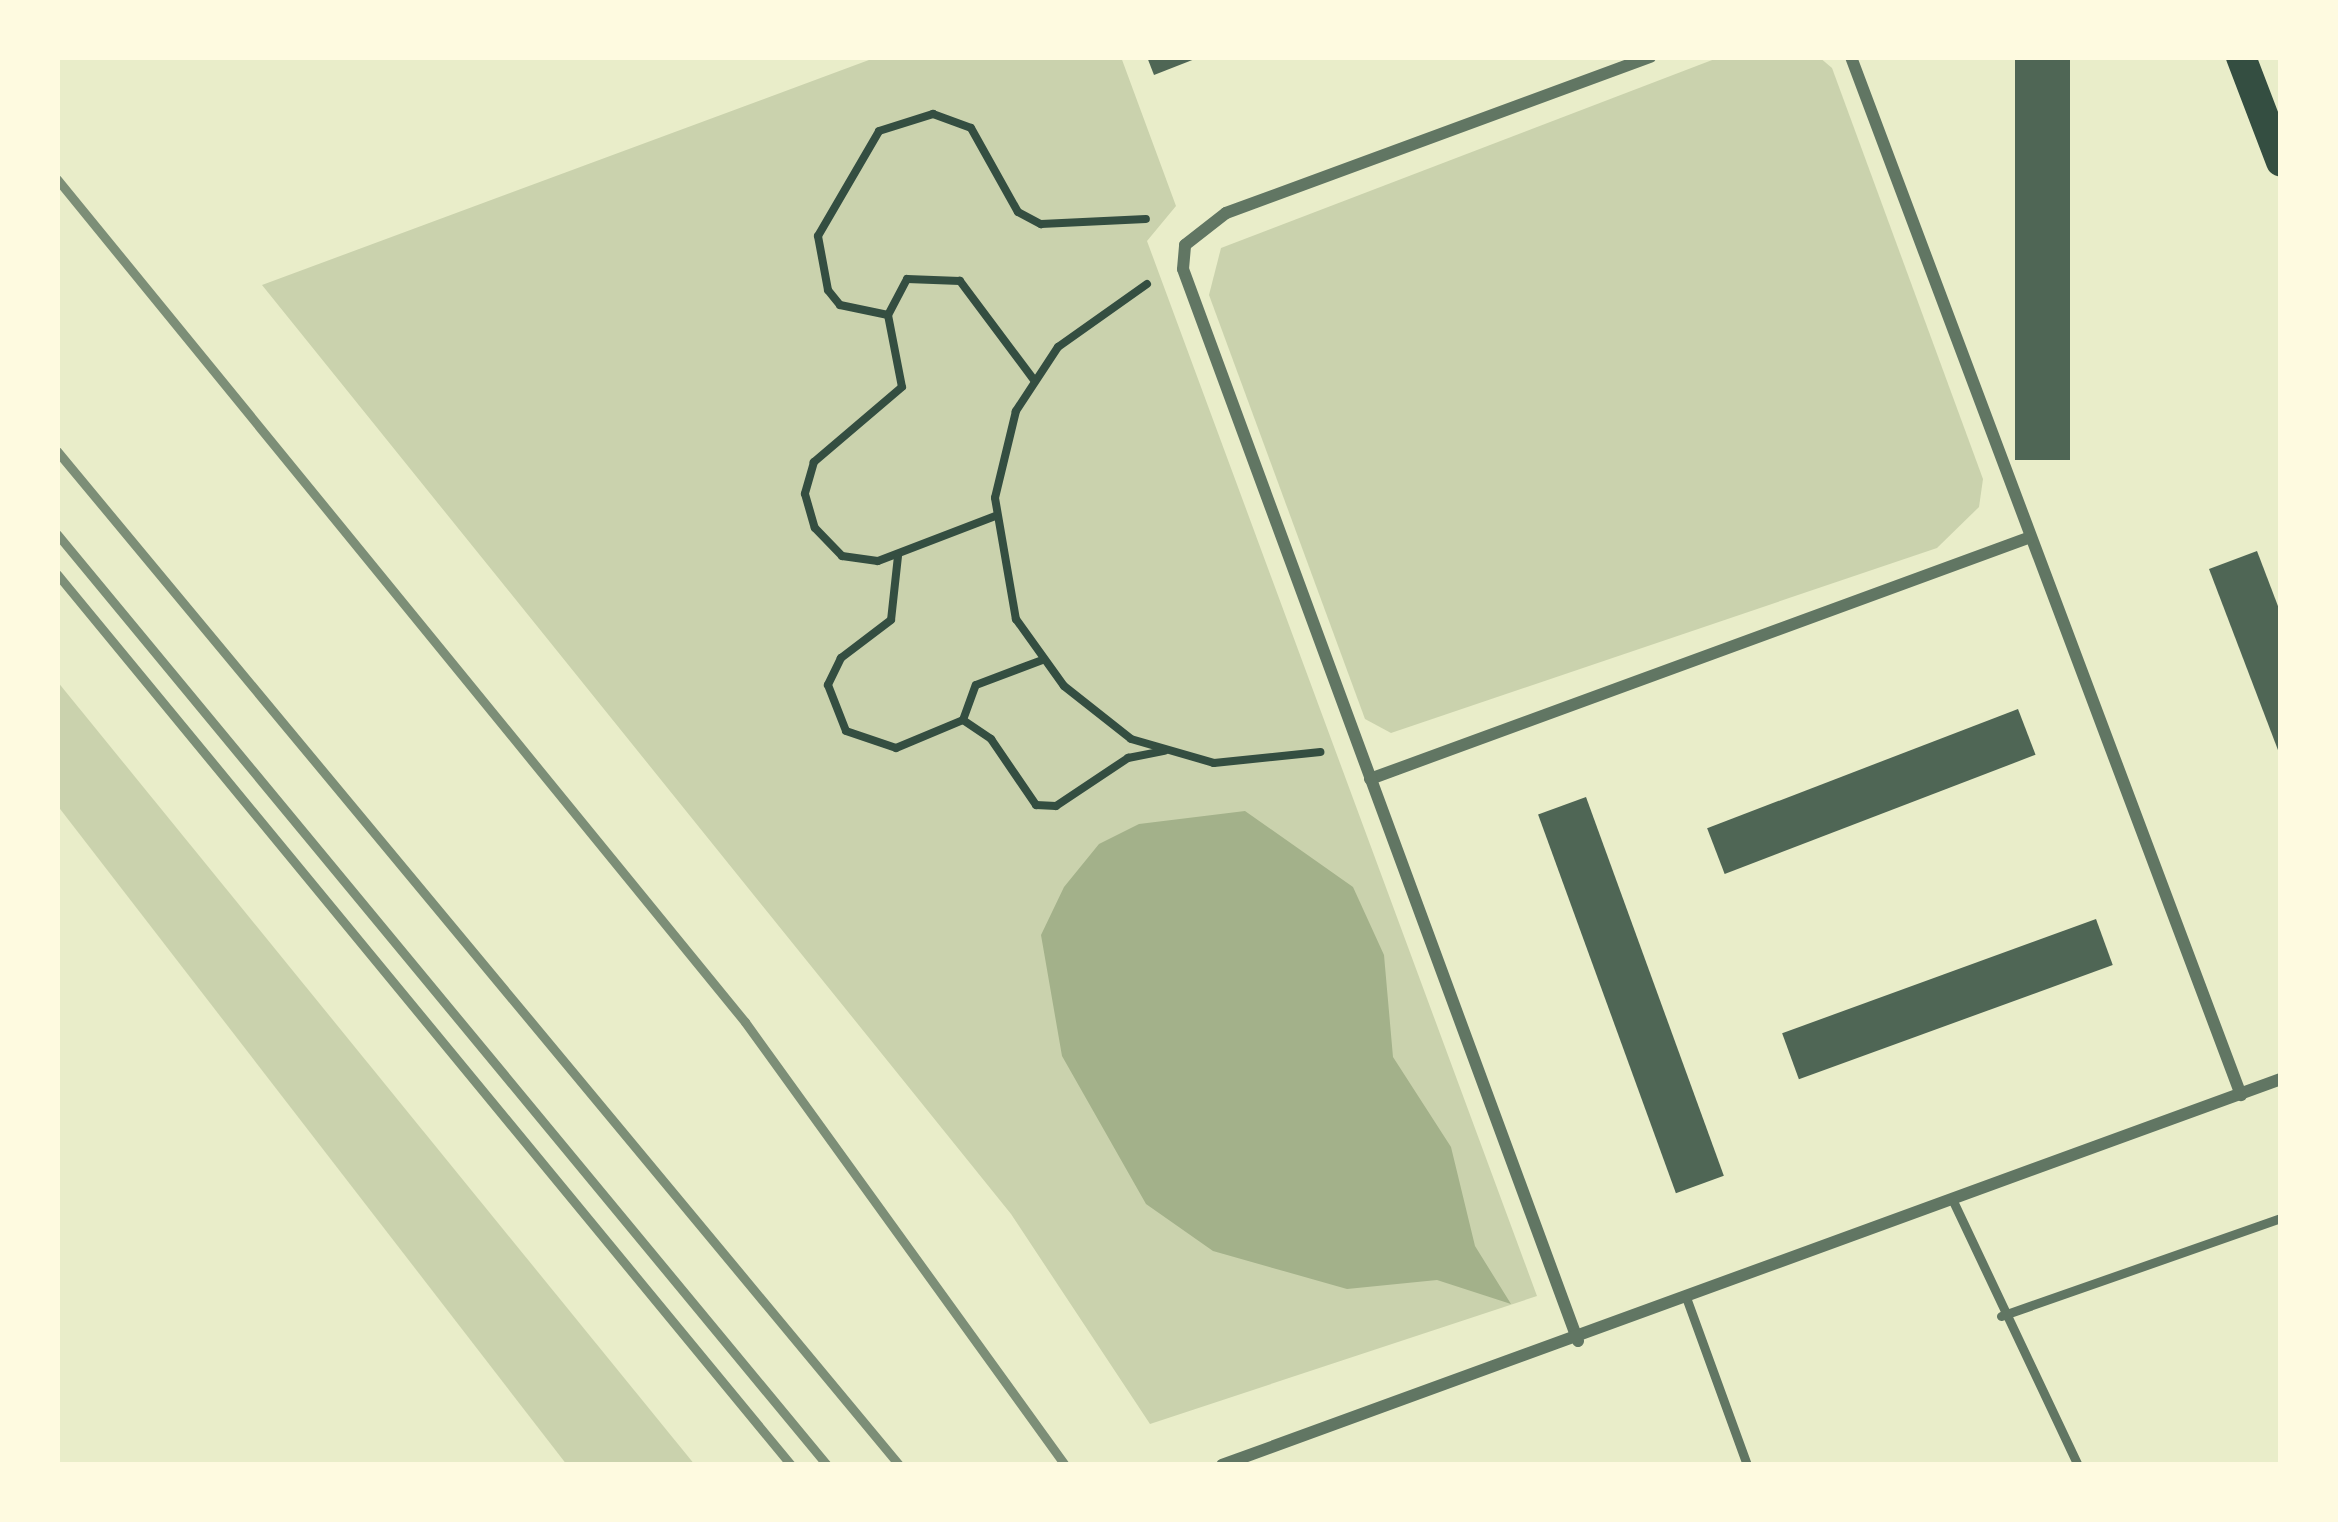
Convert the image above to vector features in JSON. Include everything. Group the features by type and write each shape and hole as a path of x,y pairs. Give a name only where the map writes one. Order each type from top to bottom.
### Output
{"main road":[{"path":"2241,57 2281,162"}],"street":[{"path":"1578,1341 1189,298 1185,245 1226,212 1650,57"},
{"path":"1851,57 2028,538 2241,1094"},
{"path":"1370,779 2028,538"},
{"path":"1222,1465 1578,1341 2281,1079"}],"lane":[{"path":"1953,1202 2001,1316 2040,1369 2078,1465"},
{"path":"2001,1316 2281,1217"},
{"path":"1688,1300 1747,1465"}],"path":[{"path":"887,315 841,305 816,256 892,121 933,114 970,128 1018,212 1041,224 1146,220"},
{"path":"995,515 898,556 842,556 815,528 806,494 824,450 902,387 887,315 907,278 960,281 1034,380"},
{"path":"1147,284 1096,313 1034,380 998,466 995,515 1006,593 1042,660 1108,724 1164,751 1235,764 1320,752"},
{"path":"898,556 891,620 841,658 828,703 846,731 896,748 963,719 976,685 1042,660"},
{"path":"963,719 991,739 1036,805 1056,806 1128,758 1164,751"}],"shaded area":[{"path":"877,57 1121,57 1176,206 1147,241 1537,1296 1150,1424 1011,1214 262,285"},
{"path":"1720,57 1819,57 1832,68 1983,479 1979,507 1937,548 1391,733 1365,719 1209,295 1221,248"},
{"path":"57,681 695,1465 567,1465 57,805"},
{"path":"1245,811 1353,887 1384,955 1393,1057 1451,1147 1475,1246 1511,1304 1437,1280 1347,1289 1213,1251 1146,1204 1062,1056 1041,935 1064,887 1099,844 1139,824"}],"building":[{"path":"1147,57 1200,57 1154,75"},
{"path":"2015,57 2070,57 2070,460 2015,460"},
{"path":"2257,551 2281,614 2281,758 2209,569"},
{"path":"2018,709 2036,755 1725,874 1707,828"},
{"path":"1586,797 1724,1176 1676,1193 1538,814"},
{"path":"2096,919 2113,965 1799,1079 1782,1033"}],"railway":[{"path":"57,179 745,1022 1065,1465"},
{"path":"57,451 899,1465"},
{"path":"57,534 827,1465"},
{"path":"57,574 791,1465"}]}
